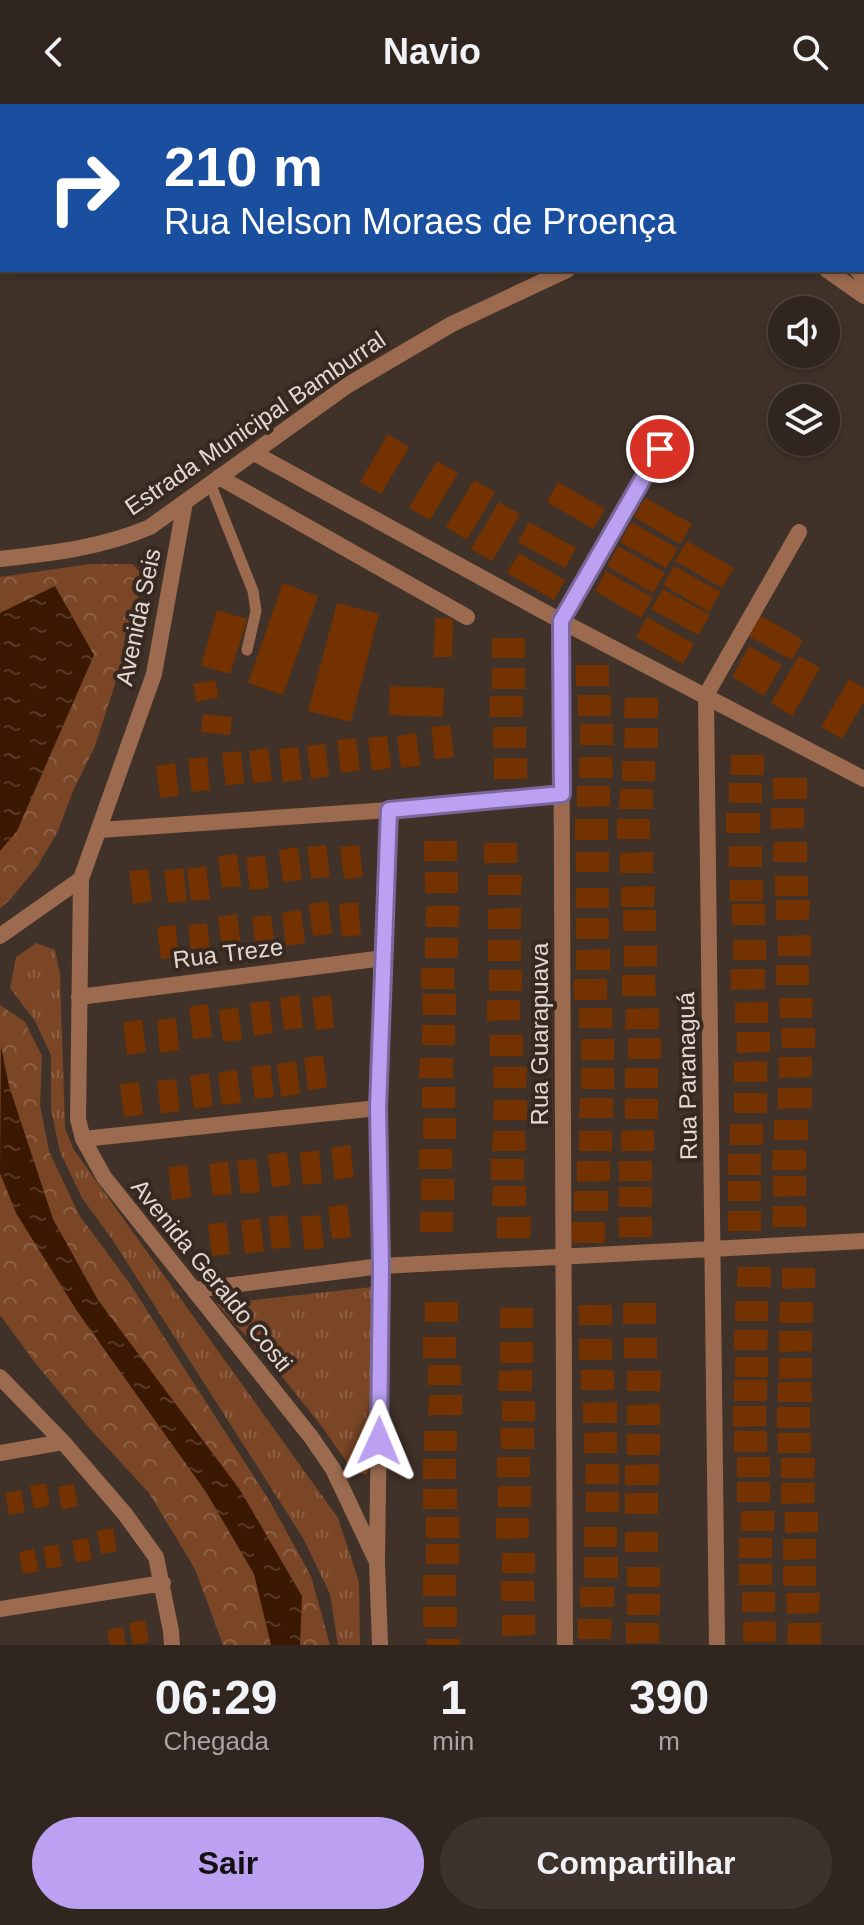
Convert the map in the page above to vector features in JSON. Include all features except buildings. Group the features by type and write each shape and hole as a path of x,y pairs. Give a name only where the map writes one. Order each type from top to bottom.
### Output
{"street":[{"name":"Estrada Municipal Bamburral","path":"0,559 86,548 117,541 150,527 348,385 452,324 563,272"},
{"path":"830,272 864,296"},
{"path":"561,621 660,449"},
{"path":"254,453 561,621 864,779"},
{"path":"215,480 467,617"},
{"name":"Avenida Seis","path":"81,879 154,674 185,502"},
{"path":"706,695 799,532"},
{"name":"Rua Guarapuava","path":"561,621 565,1645"},
{"name":"Rua Paranaguá","path":"706,695 717,1645"},
{"path":"100,830 389,810 562,794"},
{"path":"380,1645 377,1562 381,1266 378,1108 389,810"},
{"path":"0,936 81,879"},
{"name":"Avenida Geraldo Costi","path":"81,879 78,1119 83,1139 104,1177 311,1437 333,1469 377,1562"},
{"name":"Rua Treze","path":"79,997 384,958"},
{"path":"83,1139 378,1108"},
{"path":"194,1290 381,1266 864,1241"},
{"path":"0,1377 63,1442 137,1528 156,1557 172,1645"},
{"path":"0,1453 63,1442"},
{"path":"0,1609 163,1583"}],"lane":[{"path":"215,480 253,591 256,611 247,650"}],"green space":[{"path":"90,564 133,564 141,574 135,622 95,746 58,831 37,867 0,908 0,577"},
{"path":"36,943 55,950 60,974 65,1129 74,1150 338,1518 359,1582 360,1645 338,1645 330,1594 303,1538 112,1239 82,1198 60,1152 51,1109 51,1055 35,1021 10,988 16,957"},
{"path":"0,1005 25,1022 42,1056 40,1105 49,1151 79,1215 128,1281 269,1500 311,1576 330,1645 223,1645 195,1569 149,1493 92,1431 0,1315"},
{"path":"372,1287 373,1459 366,1475 352,1470 280,1374 217,1304"}],"water":[{"path":"55,586 94,655 17,831 0,851 0,613"},
{"path":"1,1046 9,1086 53,1219 98,1300 240,1490 302,1596 300,1645 271,1645 254,1574 206,1492 77,1311 16,1213 0,1173"}],"route":[{"path":"379,1441 381,1266 378,1108 389,810 562,794 561,621 660,449"}]}
